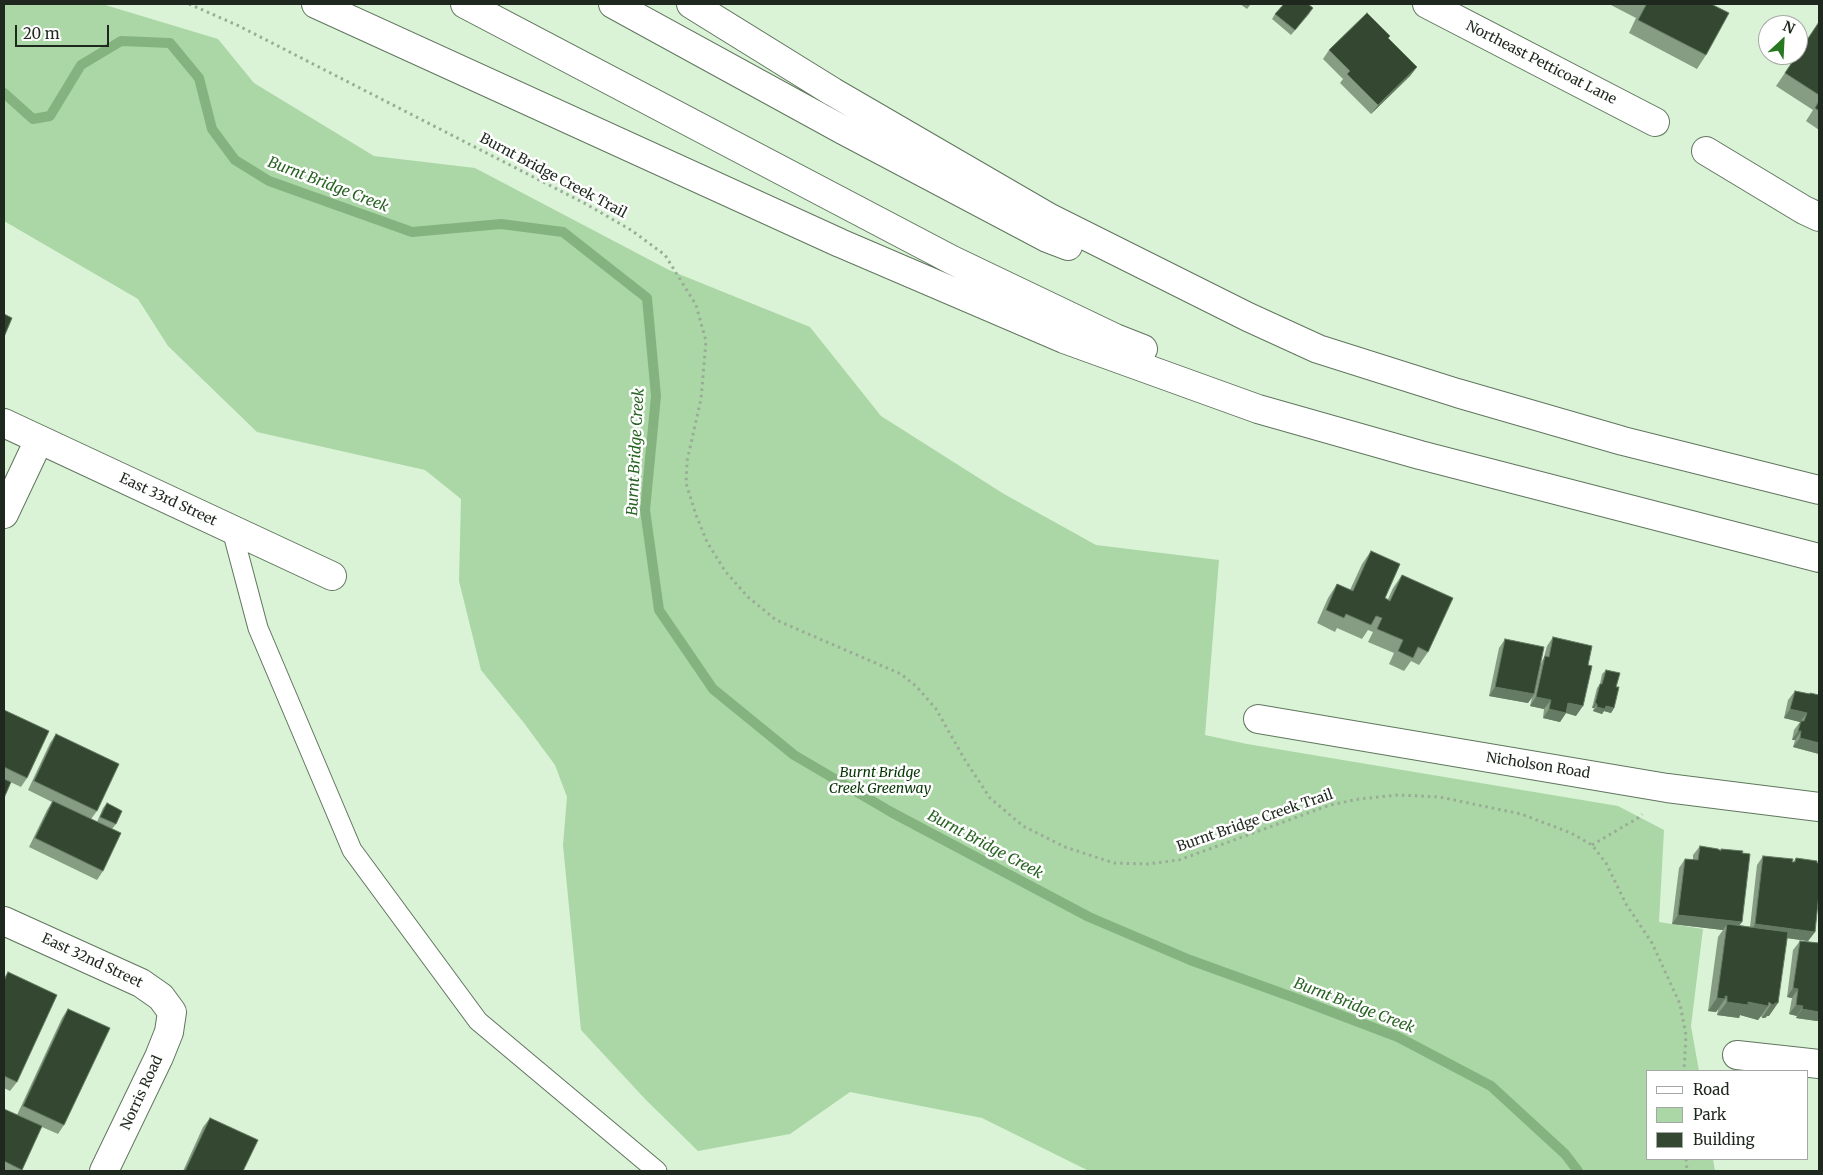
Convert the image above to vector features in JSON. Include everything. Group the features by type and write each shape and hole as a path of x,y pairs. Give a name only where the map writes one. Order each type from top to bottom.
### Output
{"main road":[{"path":"316,4 840,243 1064,339 1258,409 1420,455 1819,558"},
{"path":"465,4 952,260 1115,338 1262,399 1410,442 1618,507"},
{"path":"613,4 843,130 1047,238 1248,317"},
{"path":"691,4 833,92 1050,218 1248,317 1318,349 1456,393 1623,441 1819,490"},
{"name":"Northeast Petticoat Lane","path":"1427,4 1655,122"},
{"path":"1706,151 1804,210 1819,217"},
{"name":"East 33rd Street","path":"4,423 332,576"},
{"path":"4,514 39,440"},
{"name":"Nicholson Road","path":"1258,719 1667,788 1819,807"},
{"name":"East 32nd Street","path":"4,921 141,983 161,997 172,1012"},
{"name":"Norris Road","path":"104,1171 159,1057 169,1032 172,1012"},
{"path":"1737,1054 1819,1064"}],"lane":[{"path":"232,530 258,628 352,850 478,1021 657,1171"}],"path":[{"name":"Burnt Bridge Creek Trail","path":"189,4 239,26 586,204 631,230 665,256 696,305 706,341 701,399 687,461 686,484 707,542 725,571 748,597 776,620 901,674 917,687 936,709 965,760 990,798 1024,826 1065,847 1114,863 1147,864 1179,860 1330,805 1359,799 1398,795 1440,797 1521,814 1572,833 1592,845 1606,863 1626,904 1652,943 1680,1004 1686,1035 1684,1070"},
{"path":"1592,845 1638,818 1667,788"}],"green space":[{"name":"Burnt Bridge Creek Greenway","path":"4,4 102,4 218,39 254,83 374,156 475,168 669,270 810,327 881,416 1004,494 1096,545 1219,560 1205,735 1247,744 1618,806 1664,830 1659,922 1703,929 1691,1026 1699,1070 1646,1070 1646,1160 1713,1160 1715,1171 1089,1171 982,1118 850,1092 790,1134 698,1151 646,1100 581,1030 563,845 567,797 555,765 481,670 459,581 461,499 425,470 257,432 168,346 138,299 4,221"}],"building":[{"path":"1284,4 1308,4 1313,8 1295,30 1275,14"},
{"path":"1643,4 1711,4 1729,13 1706,55 1638,20 1646,5"},
{"path":"1367,13 1390,36 1388,38 1417,67 1378,105 1347,74 1350,71 1329,50"},
{"path":"1819,22 1819,95 1785,73 1790,65 1808,65 1808,38"},
{"path":"1819,101 1819,111 1815,108"},
{"path":"4,314 12,318 4,337"},
{"path":"1371,551 1400,564 1385,598 1390,601 1402,575 1453,598 1428,652 1418,647 1413,658 1398,651 1403,640 1377,629 1382,618 1376,616 1371,625 1346,614 1344,618 1326,610 1337,584 1353,591"},
{"path":"1553,637 1592,646 1588,665 1592,666 1583,706 1568,703 1566,713 1549,709 1551,700 1536,697 1545,656 1549,657"},
{"path":"1505,639 1544,647 1534,694 1495,687"},
{"path":"1606,670 1620,673 1616,687 1619,687 1614,708 1606,706 1605,709 1597,707 1595,703"},
{"path":"1795,691 1819,695 1819,743 1800,738 1801,731 1798,731 1801,721 1804,721 1807,713 1790,709"},
{"path":"4,710 49,731 27,778 4,767"},
{"path":"56,734 119,764 97,811 34,781"},
{"path":"4,779 11,782 4,798"},
{"path":"53,801 121,833 103,871 35,838"},
{"path":"107,803 122,811 116,824 100,817"},
{"path":"1700,846 1721,851 1721,849 1743,851 1742,853 1750,854 1742,922 1678,915 1685,859 1698,860"},
{"path":"1763,856 1793,859 1792,862 1795,862 1796,858 1817,861 1819,863 1819,893 1815,932 1755,924"},
{"path":"1727,924 1788,932 1778,1003 1774,1005 1769,1002 1768,1006 1748,1002 1748,1005 1727,1002 1727,996 1725,996 1725,999 1717,998"},
{"path":"1800,941 1819,943 1819,1012 1802,1009 1803,1006 1796,1005 1798,989 1793,988"},
{"path":"8,972 57,995 17,1082 4,1076 4,981"},
{"path":"68,1009 110,1028 64,1125 23,1106"},
{"path":"4,1109 42,1126 22,1170 4,1161"},
{"path":"210,1118 258,1140 243,1171 185,1171"}],"waterway":[{"name":"Burnt Bridge Creek","path":"4,93 33,119 50,116 81,65 121,41 170,43 199,78 212,129 235,160 269,181 412,232 501,224 563,232 647,298 656,396 645,510 659,610 713,689 794,755 891,812 1089,917 1190,960 1398,1037 1491,1086 1565,1154 1578,1171"}]}
